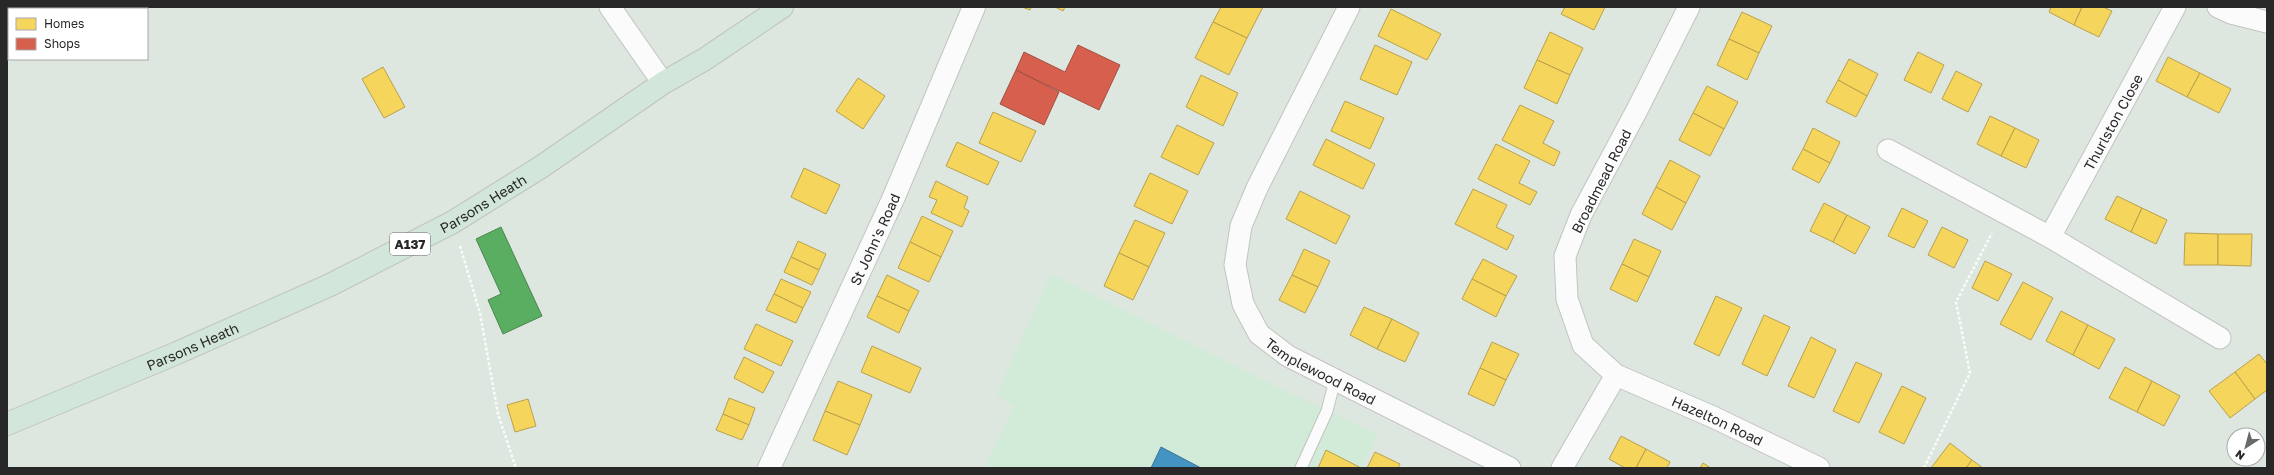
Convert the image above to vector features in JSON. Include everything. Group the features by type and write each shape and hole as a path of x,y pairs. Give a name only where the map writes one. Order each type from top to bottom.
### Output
{"main road":[{"name":"Parsons Heath","path":"7,424 177,353 330,284 453,222 541,167 663,83 705,59 782,7"}],"street":[{"path":"610,7 663,83"},
{"name":"St John's Road","path":"769,468 893,199 974,7"},
{"name":"Templewood Road","path":"1349,7 1257,188 1242,226 1235,265 1243,304 1259,334 1288,356 1510,468"},
{"name":"Broadmead Road","path":"1616,375 1583,345 1566,299 1565,256 1580,215 1637,110 1688,7"},
{"name":"Thurlston Close","path":"2050,237 2175,7"},
{"path":"2218,7 2231,13 2267,22"},
{"path":"1888,150 2050,237 2220,338"},
{"path":"1562,468 1616,375"},
{"name":"Hazelton Road","path":"1616,375 1713,416 1819,468"}],"lane":[{"path":"1301,468 1327,411 1335,380"}],"path":[{"path":"1924,468 1970,373 1956,302 2004,212"},
{"path":"453,222 480,313 498,414 516,468"}],"shaded area":[{"path":"1051,274 1284,390 1378,434 1362,468 984,468 1014,406 996,395"}],"building: Homes":[{"path":"1022,7 1031,7 1030,10"},
{"path":"1055,7 1065,7 1063,11"},
{"path":"1221,7 1263,7 1247,38 1213,22"},
{"path":"1565,7 1605,7 1594,30 1561,14"},
{"path":"2051,7 2082,7 2074,25 2049,12"},
{"path":"2082,7 2103,7 2112,11 2099,37 2074,25"},
{"path":"1391,9 1441,34 1427,60 1378,36"},
{"path":"1742,12 1772,26 1759,53 1729,39"},
{"path":"1213,22 1247,38 1229,75 1195,58"},
{"path":"1550,32 1583,48 1570,75 1537,60"},
{"path":"1729,39 1759,53 1747,80 1717,65"},
{"path":"1375,45 1412,62 1397,95 1360,79"},
{"path":"1918,52 1944,65 1931,93 1904,80"},
{"path":"2168,57 2200,73 2187,97 2156,81"},
{"path":"1849,59 1878,74 1867,96 1838,80"},
{"path":"1537,60 1570,75 1557,104 1524,88"},
{"path":"383,67 405,107 384,118 362,79"},
{"path":"1956,71 1982,84 1968,112 1942,99"},
{"path":"2200,73 2231,89 2219,113 2187,97"},
{"path":"1201,75 1238,93 1223,126 1186,107"},
{"path":"858,78 885,96 863,129 836,111"},
{"path":"1838,80 1867,96 1856,117 1826,102"},
{"path":"1707,86 1738,102 1724,129 1693,113"},
{"path":"1345,101 1384,118 1370,149 1331,131"},
{"path":"1520,105 1554,121 1543,143 1560,152 1554,166 1502,140"},
{"path":"993,112 1036,131 1021,162 979,143"},
{"path":"1693,113 1724,129 1710,156 1679,140"},
{"path":"1990,116 2015,128 2001,156 1977,144"},
{"path":"1177,125 1214,143 1198,175 1161,157"},
{"path":"1813,128 1840,142 1830,163 1803,149"},
{"path":"2015,128 2039,140 2026,168 2001,156"},
{"path":"1326,139 1375,164 1363,189 1313,165"},
{"path":"957,142 999,162 988,185 946,166"},
{"path":"1496,144 1530,161 1519,183 1537,192 1530,205 1478,179"},
{"path":"1803,149 1830,163 1819,183 1792,169"},
{"path":"1670,160 1700,176 1686,203 1656,187"},
{"path":"804,168 840,185 826,214 791,197"},
{"path":"1150,173 1188,191 1172,224 1134,206"},
{"path":"936,181 968,197 964,208 969,211 962,227 931,213 937,200 929,197"},
{"path":"1656,187 1686,203 1672,230 1642,214"},
{"path":"1473,189 1507,205 1496,227 1514,236 1507,250 1455,224"},
{"path":"1300,191 1350,216 1336,244 1286,219"},
{"path":"2117,196 2142,208 2131,232 2105,219"},
{"path":"1824,203 1847,215 1833,242 1810,231"},
{"path":"1902,208 1928,221 1914,248 1888,236"},
{"path":"2142,208 2167,220 2156,244 2131,232"},
{"path":"1847,215 1870,227 1855,254 1833,242"},
{"path":"922,216 953,231 941,257 910,242"},
{"path":"1135,220 1165,233 1149,267 1119,253"},
{"path":"1942,227 1968,240 1954,268 1928,255"},
{"path":"2185,233 2218,234 2218,265 2184,265"},
{"path":"2218,234 2252,234 2251,266 2218,265"},
{"path":"1634,239 1661,251 1649,277 1622,264"},
{"path":"798,241 826,254 819,270 791,257"},
{"path":"910,242 941,257 929,282 898,268"},
{"path":"1304,249 1330,261 1318,287 1292,275"},
{"path":"1119,253 1149,267 1133,300 1104,286"},
{"path":"791,257 819,270 812,285 784,272"},
{"path":"1483,259 1517,276 1506,296 1472,279"},
{"path":"1985,261 2012,274 1998,301 1972,288"},
{"path":"1622,264 1649,277 1637,302 1610,289"},
{"path":"887,275 919,291 909,311 877,296"},
{"path":"1292,275 1318,287 1305,313 1279,300"},
{"path":"781,279 811,292 803,308 774,294"},
{"path":"1472,279 1506,296 1496,317 1462,299"},
{"path":"2023,282 2053,298 2031,340 2000,324"},
{"path":"774,294 803,308 796,323 766,310"},
{"path":"877,296 909,311 899,333 867,317"},
{"path":"1716,296 1742,308 1719,356 1694,344"},
{"path":"1364,307 1392,319 1377,349 1350,335"},
{"path":"2061,311 2088,325 2073,355 2046,341"},
{"path":"1764,315 1790,327 1767,376 1742,364"},
{"path":"1392,319 1419,333 1405,362 1377,349"},
{"path":"756,324 793,341 781,366 744,349"},
{"path":"2088,325 2115,339 2099,369 2073,355"},
{"path":"1811,337 1836,350 1814,398 1788,386"},
{"path":"1492,342 1519,354 1506,380 1480,368"},
{"path":"872,346 921,368 910,393 861,372"},
{"path":"2259,354 2267,364 2267,390 2255,399 2235,372"},
{"path":"744,357 774,372 763,393 734,378"},
{"path":"1856,362 1882,374 1859,423 1833,411"},
{"path":"2125,367 2152,381 2137,412 2109,398"},
{"path":"1480,368 1506,380 1494,406 1468,394"},
{"path":"2235,372 2255,399 2230,418 2209,391"},
{"path":"838,381 872,395 860,425 825,411"},
{"path":"2152,381 2180,396 2164,426 2137,412"},
{"path":"1902,386 1926,398 1904,444 1879,432"},
{"path":"729,398 755,408 749,425 723,414"},
{"path":"528,399 536,426 515,432 507,405"},
{"path":"825,411 860,425 847,455 813,440"},
{"path":"723,414 749,425 742,440 716,430"},
{"path":"1621,436 1646,449 1636,468 1625,468 1609,459"},
{"path":"1950,443 1972,460 1966,468 1931,468"},
{"path":"1646,449 1670,462 1667,468 1636,468"},
{"path":"1326,450 1361,468 1318,468"},
{"path":"1375,452 1400,464 1398,468 1367,468"},
{"path":"1972,460 1983,468 1966,468"},
{"path":"1703,463 1711,468 1700,468"}],"building: Shops":[{"path":"1078,45 1120,65 1099,110 1016,70 1024,52 1065,72"},
{"path":"1016,70 1059,92 1044,125 1000,104"}],"building: Schools":[{"path":"1161,447 1201,468 1151,468"}],"building: Public":[{"path":"501,227 542,316 503,334 488,300 501,294 476,239"}]}
